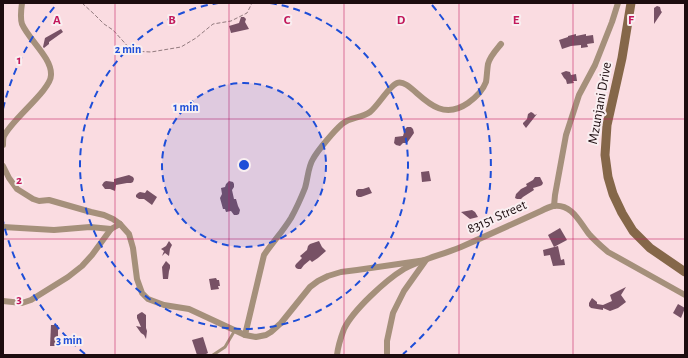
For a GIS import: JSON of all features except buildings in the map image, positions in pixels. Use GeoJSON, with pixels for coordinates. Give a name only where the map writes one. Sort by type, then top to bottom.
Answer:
{"type":"FeatureCollection","features":[{"type":"Feature","properties":{"kind":"main road","name":"Mzunjani Drive"},"geometry":{"type":"LineString","coordinates":[[631,3],[622,58],[607,125],[605,155],[608,177],[612,194],[633,231],[650,248],[685,272]]}},
{"type":"Feature","properties":{"kind":"street"},"geometry":{"type":"LineString","coordinates":[[3,145],[4,137],[7,132],[44,90],[51,77],[46,60],[22,24],[22,3]]}},
{"type":"Feature","properties":{"kind":"street"},"geometry":{"type":"LineString","coordinates":[[618,3],[595,65],[580,95],[568,128],[554,206],[567,209],[572,212],[589,234],[608,252],[685,295]]}},
{"type":"Feature","properties":{"kind":"street"},"geometry":{"type":"LineString","coordinates":[[245,335],[264,255],[290,218],[304,188],[313,159],[338,128],[350,119],[370,112],[394,85],[399,83],[407,85],[434,107],[454,110],[464,106],[477,96],[484,87],[488,64],[493,53],[501,44]]}},
{"type":"Feature","properties":{"kind":"street"},"geometry":{"type":"LineString","coordinates":[[3,166],[17,189],[33,199],[49,200],[104,215],[120,224],[130,234],[137,279],[142,293],[148,299],[164,305],[189,309],[245,335],[256,337],[266,335],[271,332],[281,323],[310,287],[328,276],[341,272],[426,260]]}},
{"type":"Feature","properties":{"kind":"street","name":"83151 Street"},"geometry":{"type":"LineString","coordinates":[[337,355],[338,347],[345,328],[362,305],[375,291],[391,278],[405,269],[459,248],[554,206]]}},
{"type":"Feature","properties":{"kind":"street"},"geometry":{"type":"LineString","coordinates":[[3,301],[22,303],[31,300],[68,277],[82,266],[92,255],[111,229],[120,224]]}},
{"type":"Feature","properties":{"kind":"street"},"geometry":{"type":"LineString","coordinates":[[3,227],[54,230],[90,227],[111,229]]}},
{"type":"Feature","properties":{"kind":"street"},"geometry":{"type":"LineString","coordinates":[[386,355],[387,341],[393,313],[404,291],[426,260]]}},
{"type":"Feature","properties":{"kind":"lane"},"geometry":{"type":"LineString","coordinates":[[213,355],[225,347],[235,330]]}},
{"type":"Feature","properties":{"kind":"path"},"geometry":{"type":"LineString","coordinates":[[82,3],[104,24],[113,30],[132,51],[151,52],[181,48],[213,24],[231,21],[247,13],[252,3]]}}]}
